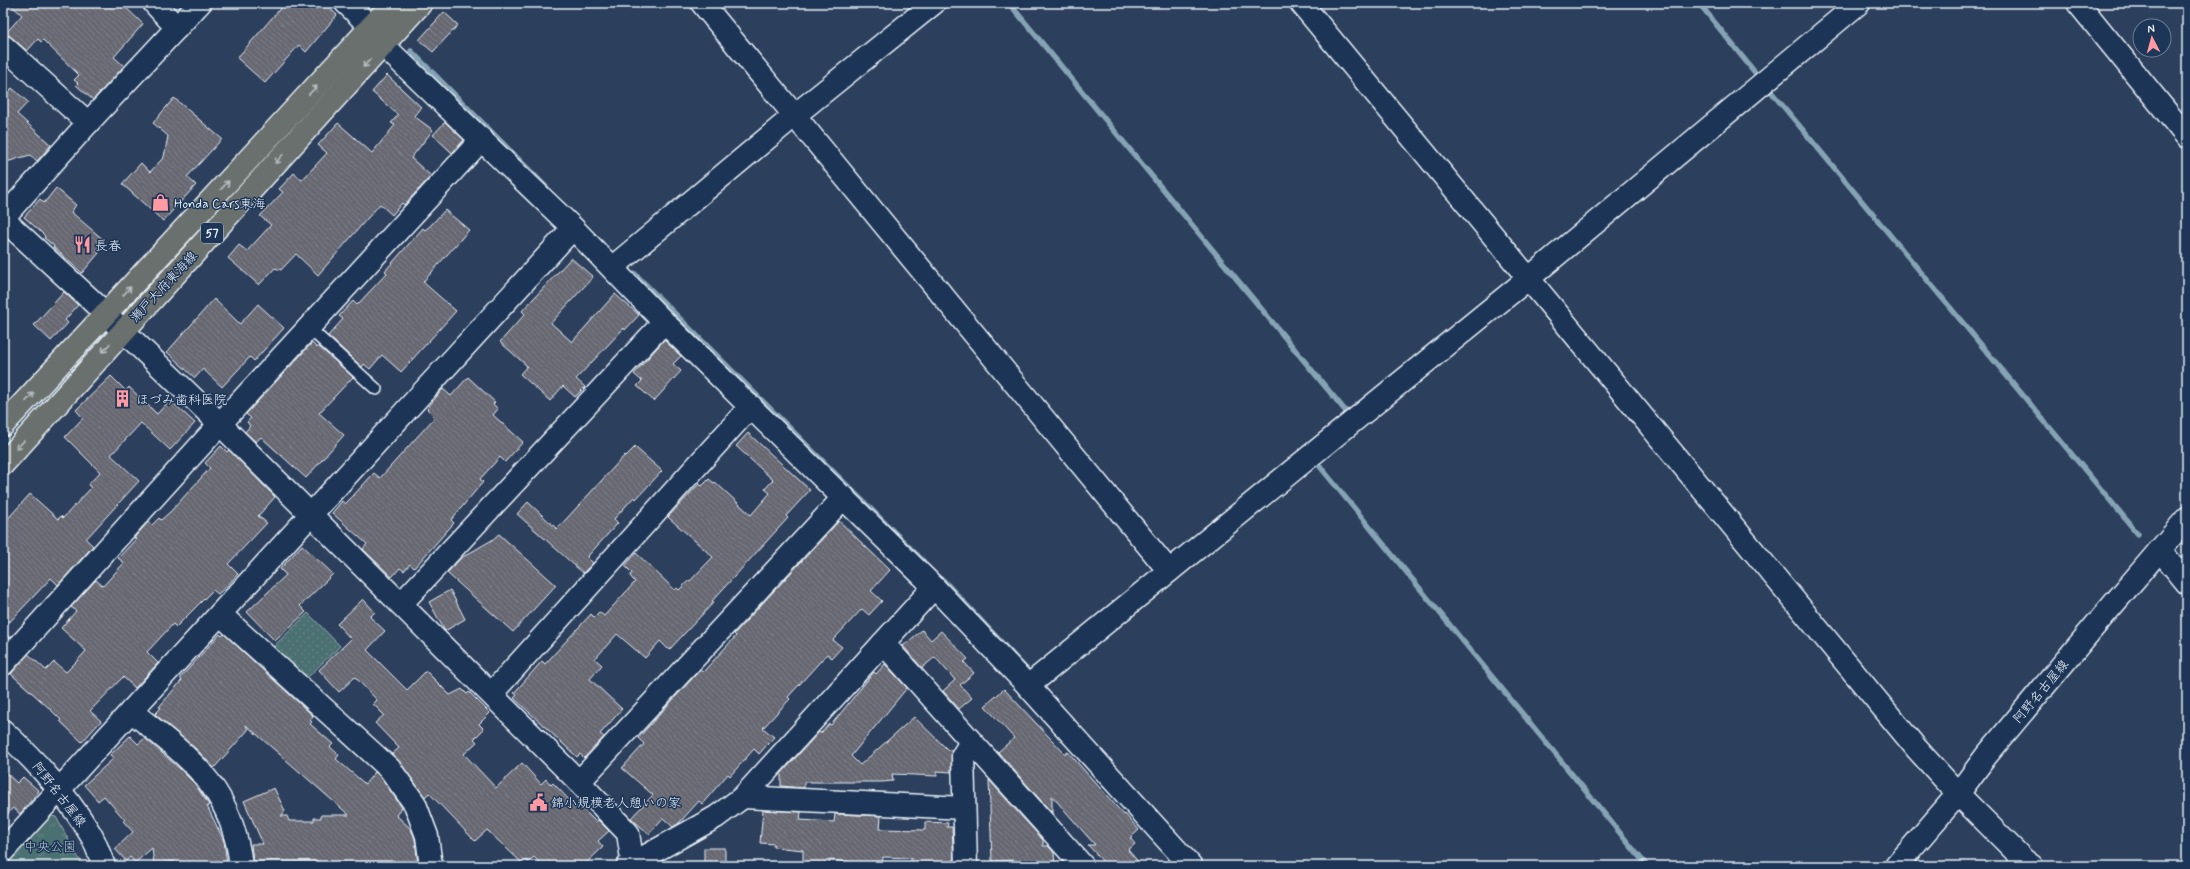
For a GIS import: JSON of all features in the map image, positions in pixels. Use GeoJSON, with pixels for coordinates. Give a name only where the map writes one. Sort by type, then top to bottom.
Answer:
{"type":"FeatureCollection","features":[{"type":"Feature","properties":{"kind":"main road","name":"瀬戸大府東海線"},"geometry":{"type":"LineString","coordinates":[[3,426],[393,3]]}},
{"type":"Feature","properties":{"kind":"main road","name":"瀬戸大府東海線"},"geometry":{"type":"LineString","coordinates":[[3,464],[122,330],[421,3]]}},
{"type":"Feature","properties":{"kind":"street"},"geometry":{"type":"LineString","coordinates":[[154,3],[177,28]]}},
{"type":"Feature","properties":{"kind":"street"},"geometry":{"type":"LineString","coordinates":[[200,3],[88,123],[3,219],[106,314],[220,424],[311,516],[492,693],[579,782],[628,833],[631,866],[716,817],[743,797],[934,587]]}},
{"type":"Feature","properties":{"kind":"street"},"geometry":{"type":"LineString","coordinates":[[346,3],[371,27]]}},
{"type":"Feature","properties":{"kind":"street"},"geometry":{"type":"LineString","coordinates":[[702,3],[1169,571]]}},
{"type":"Feature","properties":{"kind":"street"},"geometry":{"type":"LineString","coordinates":[[613,267],[795,115],[934,3]]}},
{"type":"Feature","properties":{"kind":"street"},"geometry":{"type":"LineString","coordinates":[[1301,3],[1917,748],[1958,794],[2020,856],[2032,866]]}},
{"type":"Feature","properties":{"kind":"street"},"geometry":{"type":"LineString","coordinates":[[1028,686],[1529,278],[1858,3]]}},
{"type":"Feature","properties":{"kind":"street"},"geometry":{"type":"LineString","coordinates":[[2078,3],[2187,137]]}},
{"type":"Feature","properties":{"kind":"street"},"geometry":{"type":"LineString","coordinates":[[383,45],[613,267],[664,322],[934,587],[1028,686],[1191,866]]}},
{"type":"Feature","properties":{"kind":"street"},"geometry":{"type":"LineString","coordinates":[[3,46],[88,123]]}},
{"type":"Feature","properties":{"kind":"street"},"geometry":{"type":"LineString","coordinates":[[3,664],[220,424],[482,139]]}},
{"type":"Feature","properties":{"kind":"street"},"geometry":{"type":"LineString","coordinates":[[3,852],[573,228]]}},
{"type":"Feature","properties":{"kind":"street"},"geometry":{"type":"LineString","coordinates":[[400,604],[664,322]]}},
{"type":"Feature","properties":{"kind":"street"},"geometry":{"type":"LineString","coordinates":[[492,693],[751,406]]}},
{"type":"Feature","properties":{"kind":"street"},"geometry":{"type":"LineString","coordinates":[[579,782],[844,497]]}},
{"type":"Feature","properties":{"kind":"street","name":"阿野名古屋線"},"geometry":{"type":"LineString","coordinates":[[1896,866],[1958,794],[2001,738],[2187,518]]}},
{"type":"Feature","properties":{"kind":"street"},"geometry":{"type":"LineString","coordinates":[[2160,550],[2187,583]]}},
{"type":"Feature","properties":{"kind":"street"},"geometry":{"type":"LineString","coordinates":[[220,614],[390,769],[415,804],[427,836],[431,866]]}},
{"type":"Feature","properties":{"kind":"street"},"geometry":{"type":"LineString","coordinates":[[883,643],[1084,866]]}},
{"type":"Feature","properties":{"kind":"street"},"geometry":{"type":"LineString","coordinates":[[131,711],[191,760],[208,780],[229,812],[239,847],[241,866]]}},
{"type":"Feature","properties":{"kind":"street","name":"阿野名古屋線"},"geometry":{"type":"LineString","coordinates":[[3,731],[32,757],[60,789],[91,836],[104,866]]}},
{"type":"Feature","properties":{"kind":"street"},"geometry":{"type":"LineString","coordinates":[[966,866],[963,755],[972,742]]}},
{"type":"Feature","properties":{"kind":"street"},"geometry":{"type":"LineString","coordinates":[[743,797],[964,808]]}},
{"type":"Feature","properties":{"kind":"lane"},"geometry":{"type":"LineString","coordinates":[[309,328],[376,389]]}},
{"type":"Feature","properties":{"kind":"green space"},"geometry":{"type":"Polygon","coordinates":[[[308,613],[340,646],[304,681],[270,650],[308,613]]]}},
{"type":"Feature","properties":{"kind":"green space","name":"中央公園"},"geometry":{"type":"Polygon","coordinates":[[[50,816],[56,817],[83,866],[5,866],[50,816]]]}},
{"type":"Feature","properties":{"kind":"building"},"geometry":{"type":"Polygon","coordinates":[[[9,3],[121,3],[143,24],[114,57],[124,66],[93,100],[76,85],[78,83],[74,80],[79,75],[43,40],[41,42],[38,39],[27,51],[11,37],[5,34],[22,15],[9,3]]]}},
{"type":"Feature","properties":{"kind":"building"},"geometry":{"type":"Polygon","coordinates":[[[285,3],[324,3],[337,15],[306,52],[299,45],[265,83],[237,58],[285,3]]]}},
{"type":"Feature","properties":{"kind":"building"},"geometry":{"type":"Polygon","coordinates":[[[444,12],[458,25],[433,52],[419,40],[444,12]]]}},
{"type":"Feature","properties":{"kind":"building"},"geometry":{"type":"Polygon","coordinates":[[[387,75],[421,107],[414,116],[433,130],[411,158],[431,176],[404,205],[402,203],[392,215],[380,204],[318,275],[296,254],[281,270],[275,268],[259,285],[228,258],[239,245],[247,251],[271,225],[260,216],[283,192],[279,189],[294,173],[302,180],[327,153],[318,145],[338,123],[372,153],[395,125],[391,123],[398,115],[372,92],[387,75]]]}},
{"type":"Feature","properties":{"kind":"building"},"geometry":{"type":"Polygon","coordinates":[[[12,88],[28,102],[17,114],[51,145],[37,161],[30,155],[3,163],[3,98],[12,88]]]}},
{"type":"Feature","properties":{"kind":"building"},"geometry":{"type":"Polygon","coordinates":[[[174,98],[222,139],[187,177],[196,185],[163,221],[122,184],[141,163],[150,172],[164,157],[168,136],[153,123],[174,98]]]}},
{"type":"Feature","properties":{"kind":"building"},"geometry":{"type":"Polygon","coordinates":[[[445,122],[464,140],[452,153],[433,135],[445,122]]]}},
{"type":"Feature","properties":{"kind":"building"},"geometry":{"type":"Polygon","coordinates":[[[56,188],[76,205],[71,212],[105,241],[97,250],[99,253],[82,273],[53,247],[54,246],[44,238],[45,236],[24,217],[40,199],[44,203],[56,188]]]}},
{"type":"Feature","properties":{"kind":"building"},"geometry":{"type":"Polygon","coordinates":[[[445,210],[469,230],[423,282],[456,311],[401,372],[382,355],[370,369],[364,364],[362,367],[328,336],[343,319],[339,316],[353,301],[357,305],[387,273],[385,271],[423,228],[425,230],[430,226],[445,210]]]}},
{"type":"Feature","properties":{"kind":"building"},"geometry":{"type":"Polygon","coordinates":[[[571,258],[593,277],[551,323],[572,342],[615,294],[639,315],[625,330],[624,328],[576,379],[585,387],[575,397],[563,386],[550,401],[520,374],[527,366],[500,342],[525,314],[522,311],[571,258]]]}},
{"type":"Feature","properties":{"kind":"building"},"geometry":{"type":"Polygon","coordinates":[[[64,292],[78,305],[65,320],[68,323],[51,341],[34,325],[64,292]]]}},
{"type":"Feature","properties":{"kind":"building"},"geometry":{"type":"Polygon","coordinates":[[[214,299],[240,324],[258,304],[284,328],[254,361],[250,357],[222,387],[203,369],[195,378],[167,352],[214,299]]]}},
{"type":"Feature","properties":{"kind":"building"},"geometry":{"type":"Polygon","coordinates":[[[664,340],[681,356],[673,364],[681,371],[654,401],[637,386],[642,381],[634,374],[664,340]]]}},
{"type":"Feature","properties":{"kind":"building"},"geometry":{"type":"Polygon","coordinates":[[[312,343],[317,348],[318,346],[353,377],[319,413],[344,435],[306,478],[261,437],[256,442],[245,432],[250,426],[247,422],[251,418],[246,414],[312,343]]]}},
{"type":"Feature","properties":{"kind":"building"},"geometry":{"type":"Polygon","coordinates":[[[111,376],[126,391],[129,387],[157,414],[170,400],[195,423],[170,450],[141,423],[111,455],[139,481],[86,539],[93,546],[58,585],[51,578],[3,629],[3,524],[30,494],[58,519],[61,516],[63,518],[91,488],[88,485],[100,472],[65,437],[83,418],[76,410],[111,376]]]}},
{"type":"Feature","properties":{"kind":"building"},"geometry":{"type":"Polygon","coordinates":[[[468,377],[495,402],[493,404],[498,409],[493,415],[523,442],[505,462],[500,457],[480,479],[483,482],[451,520],[454,523],[414,568],[410,564],[404,571],[400,568],[392,577],[363,549],[367,544],[332,513],[342,501],[345,504],[374,473],[380,478],[435,417],[427,409],[443,389],[451,396],[468,377]]]}},
{"type":"Feature","properties":{"kind":"building"},"geometry":{"type":"Polygon","coordinates":[[[748,433],[810,490],[786,516],[788,518],[712,601],[714,602],[669,650],[660,641],[645,658],[617,634],[595,659],[602,665],[590,679],[622,709],[600,734],[604,737],[584,758],[580,754],[577,757],[514,698],[517,695],[514,693],[542,661],[545,664],[591,614],[594,617],[599,612],[604,616],[635,582],[630,576],[632,573],[625,566],[636,553],[675,590],[677,588],[679,590],[689,580],[690,581],[713,557],[668,517],[699,484],[702,486],[709,479],[714,483],[715,482],[751,515],[770,493],[765,489],[773,480],[736,446],[748,433]]]}},
{"type":"Feature","properties":{"kind":"building"},"geometry":{"type":"Polygon","coordinates":[[[221,446],[227,452],[229,450],[275,497],[258,516],[267,523],[228,564],[238,574],[227,586],[218,594],[213,590],[176,627],[173,624],[147,652],[158,663],[135,688],[123,677],[90,711],[101,721],[82,742],[49,708],[11,674],[28,654],[46,670],[54,662],[66,672],[76,662],[86,651],[61,628],[76,611],[71,607],[96,580],[103,586],[124,563],[118,558],[136,539],[134,538],[148,522],[152,525],[159,518],[161,520],[171,511],[210,468],[205,463],[221,446]]]}},
{"type":"Feature","properties":{"kind":"building"},"geometry":{"type":"Polygon","coordinates":[[[635,447],[662,471],[636,499],[634,497],[614,519],[618,523],[587,557],[593,563],[583,573],[517,514],[528,502],[557,529],[625,455],[626,456],[635,447]]]}},
{"type":"Feature","properties":{"kind":"building"},"geometry":{"type":"Polygon","coordinates":[[[839,521],[890,570],[871,591],[882,601],[869,615],[862,609],[833,640],[842,647],[832,658],[827,654],[788,697],[790,699],[763,728],[774,737],[759,754],[754,749],[730,776],[728,774],[702,804],[699,801],[679,823],[673,827],[663,818],[649,834],[631,818],[653,795],[622,768],[644,744],[638,738],[700,670],[703,672],[736,636],[734,634],[839,521]]]}},
{"type":"Feature","properties":{"kind":"building"},"geometry":{"type":"Polygon","coordinates":[[[499,534],[556,585],[513,632],[447,573],[461,558],[492,540],[499,534]]]}},
{"type":"Feature","properties":{"kind":"building"},"geometry":{"type":"Polygon","coordinates":[[[302,545],[333,574],[300,606],[306,612],[275,641],[247,612],[286,575],[280,569],[302,545]]]}},
{"type":"Feature","properties":{"kind":"building"},"geometry":{"type":"Polygon","coordinates":[[[450,590],[465,619],[445,631],[429,602],[450,590]]]}},
{"type":"Feature","properties":{"kind":"building"},"geometry":{"type":"Polygon","coordinates":[[[363,599],[375,612],[370,617],[385,631],[367,650],[407,690],[426,671],[450,695],[462,689],[467,694],[469,692],[490,713],[479,724],[484,729],[474,739],[477,742],[464,754],[496,788],[522,763],[541,784],[546,779],[551,785],[553,783],[577,808],[580,806],[596,822],[598,820],[609,831],[598,841],[603,847],[583,866],[543,866],[534,857],[528,862],[526,860],[522,863],[487,830],[475,841],[429,793],[425,797],[400,762],[392,754],[399,748],[375,723],[384,715],[373,704],[377,700],[355,677],[339,692],[319,670],[351,639],[337,624],[363,599]]]}},
{"type":"Feature","properties":{"kind":"building"},"geometry":{"type":"Polygon","coordinates":[[[922,630],[931,640],[941,631],[968,659],[964,662],[974,673],[960,685],[972,698],[959,709],[943,691],[955,680],[935,657],[922,668],[903,646],[922,630]]]}},
{"type":"Feature","properties":{"kind":"building"},"geometry":{"type":"Polygon","coordinates":[[[3,631],[10,638],[3,645],[3,631]]]}},
{"type":"Feature","properties":{"kind":"building"},"geometry":{"type":"Polygon","coordinates":[[[220,634],[222,636],[224,634],[313,716],[310,720],[312,722],[310,724],[333,744],[330,747],[339,755],[336,759],[365,784],[375,772],[381,777],[402,808],[396,815],[411,829],[415,839],[418,866],[318,866],[318,861],[253,861],[251,844],[263,844],[244,801],[274,788],[285,811],[281,816],[287,816],[289,821],[314,821],[314,818],[321,818],[321,815],[349,815],[246,725],[248,730],[214,768],[197,750],[155,714],[161,708],[159,707],[182,680],[180,678],[220,634]]]}},
{"type":"Feature","properties":{"kind":"building"},"geometry":{"type":"Polygon","coordinates":[[[885,664],[907,688],[851,756],[860,765],[914,717],[948,750],[952,750],[951,772],[937,771],[937,776],[892,774],[893,781],[882,782],[804,782],[804,788],[781,786],[781,774],[819,732],[821,733],[829,724],[831,725],[874,672],[876,674],[885,664]]]}},
{"type":"Feature","properties":{"kind":"building"},"geometry":{"type":"Polygon","coordinates":[[[1004,689],[1065,754],[1068,752],[1139,830],[1130,838],[1135,844],[1128,850],[1142,866],[1107,866],[1088,845],[1095,845],[1052,796],[1052,813],[998,752],[1014,738],[985,706],[1004,689]]]}},
{"type":"Feature","properties":{"kind":"building"},"geometry":{"type":"Polygon","coordinates":[[[130,736],[138,744],[145,738],[195,784],[209,805],[207,806],[224,841],[227,864],[175,866],[174,861],[154,864],[152,848],[135,863],[130,857],[126,861],[115,849],[133,832],[123,821],[125,820],[104,796],[98,801],[84,785],[114,758],[110,755],[130,736]]]}},
{"type":"Feature","properties":{"kind":"building"},"geometry":{"type":"Polygon","coordinates":[[[3,770],[17,783],[23,777],[39,791],[20,814],[13,808],[3,819],[3,770]]]}},
{"type":"Feature","properties":{"kind":"building"},"geometry":{"type":"Polygon","coordinates":[[[989,780],[1043,840],[1043,846],[1048,846],[1054,853],[1055,866],[1039,866],[1038,864],[1033,864],[1033,862],[1014,862],[1014,860],[992,861],[989,780]]]}},
{"type":"Feature","properties":{"kind":"building"},"geometry":{"type":"Polygon","coordinates":[[[763,810],[801,812],[800,820],[834,822],[835,814],[881,816],[880,829],[925,830],[925,822],[948,823],[947,827],[952,827],[954,866],[911,866],[911,858],[883,857],[882,866],[830,860],[829,865],[803,863],[803,850],[773,847],[774,844],[760,843],[763,810]]]}},
{"type":"Feature","properties":{"kind":"building"},"geometry":{"type":"Polygon","coordinates":[[[704,848],[725,848],[725,866],[704,866],[704,848]]]}},
{"type":"Feature","properties":{"kind":"waterway"},"geometry":{"type":"LineString","coordinates":[[332,3],[341,11]]}},
{"type":"Feature","properties":{"kind":"waterway"},"geometry":{"type":"LineString","coordinates":[[1009,3],[1348,414]]}},
{"type":"Feature","properties":{"kind":"waterway"},"geometry":{"type":"LineString","coordinates":[[1699,3],[1757,75]]}},
{"type":"Feature","properties":{"kind":"waterway"},"geometry":{"type":"LineString","coordinates":[[411,51],[547,188]]}},
{"type":"Feature","properties":{"kind":"waterway"},"geometry":{"type":"LineString","coordinates":[[1768,88],[2138,534]]}},
{"type":"Feature","properties":{"kind":"waterway"},"geometry":{"type":"LineString","coordinates":[[635,274],[924,562]]}},
{"type":"Feature","properties":{"kind":"waterway"},"geometry":{"type":"LineString","coordinates":[[1318,464],[1647,866]]}},
{"type":"Feature","properties":{"kind":"waterway"},"geometry":{"type":"LineString","coordinates":[[943,580],[1030,673]]}},
{"type":"Feature","properties":{"kind":"place","name":"Honda Cars東海"},"geometry":{"type":"Point","coordinates":[161,203]}},
{"type":"Feature","properties":{"kind":"place","name":"長春"},"geometry":{"type":"Point","coordinates":[82,245]}},
{"type":"Feature","properties":{"kind":"place","name":"ほづみ歯科医院"},"geometry":{"type":"Point","coordinates":[123,399]}},
{"type":"Feature","properties":{"kind":"place","name":"錦小規模老人憩いの家"},"geometry":{"type":"Point","coordinates":[538,802]}}]}
